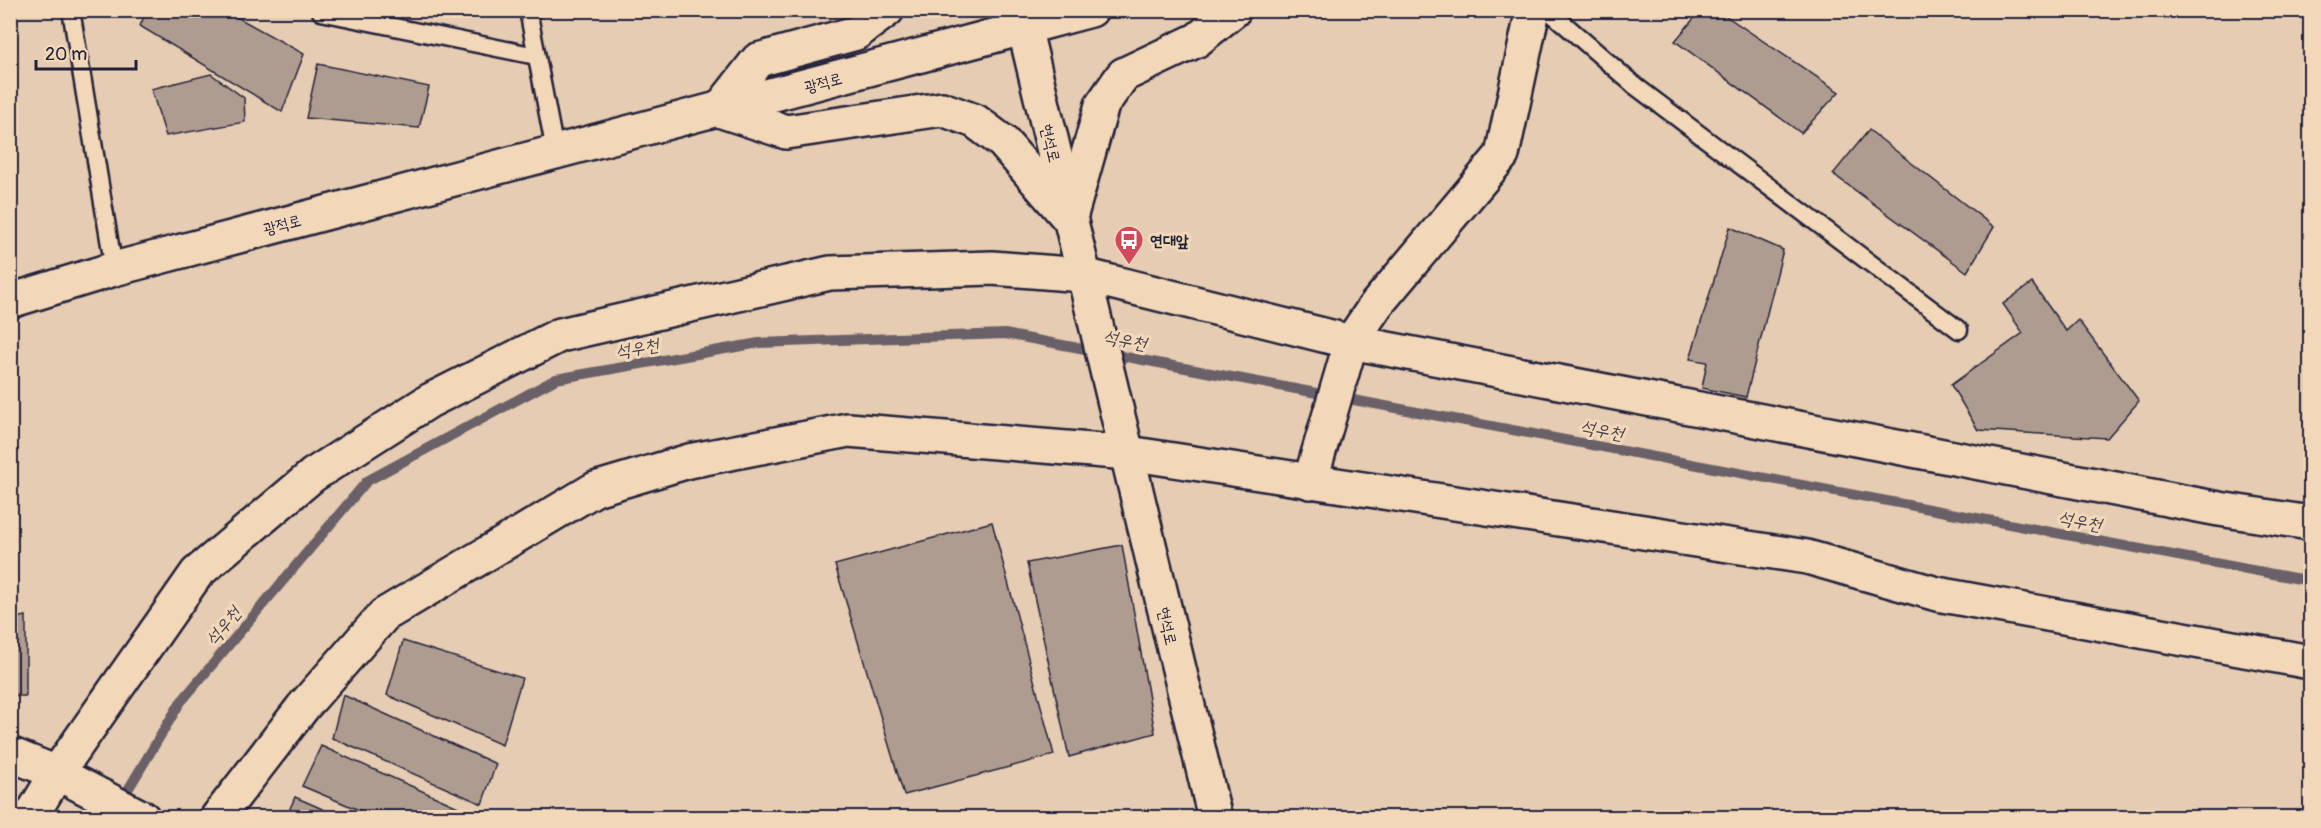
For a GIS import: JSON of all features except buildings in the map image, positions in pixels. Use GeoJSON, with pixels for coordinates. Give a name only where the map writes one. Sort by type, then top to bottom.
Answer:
{"type":"FeatureCollection","features":[{"type":"Feature","properties":{"kind":"street"},"geometry":{"type":"LineString","coordinates":[[887,10],[856,33],[758,60],[719,110],[786,132],[942,109],[975,121],[1003,142],[1069,219]]}},
{"type":"Feature","properties":{"kind":"street","name":"광적로"},"geometry":{"type":"LineString","coordinates":[[10,301],[114,269],[719,110],[1022,19],[1091,10]]}},
{"type":"Feature","properties":{"kind":"street"},"geometry":{"type":"LineString","coordinates":[[1069,219],[1102,105],[1123,75],[1197,40],[1234,10]]}},
{"type":"Feature","properties":{"kind":"street"},"geometry":{"type":"LineString","coordinates":[[1310,482],[1351,342],[1376,305],[1502,155],[1533,10]]}},
{"type":"Feature","properties":{"kind":"street","name":"현석로"},"geometry":{"type":"LineString","coordinates":[[1022,19],[1215,818]]}},
{"type":"Feature","properties":{"kind":"street"},"geometry":{"type":"LineString","coordinates":[[30,818],[71,780],[197,573],[313,475],[429,401],[560,335],[830,273],[992,268],[1083,275],[1351,342],[2219,509],[2310,523]]}},
{"type":"Feature","properties":{"kind":"street"},"geometry":{"type":"LineString","coordinates":[[218,818],[303,707],[384,615],[595,489],[689,460],[848,430],[1125,444],[1310,482],[1807,557],[1937,594],[2310,662]]}},
{"type":"Feature","properties":{"kind":"street"},"geometry":{"type":"LineString","coordinates":[[10,754],[71,780],[143,818]]}},
{"type":"Feature","properties":{"kind":"lane"},"geometry":{"type":"LineString","coordinates":[[71,10],[114,269]]}},
{"type":"Feature","properties":{"kind":"lane"},"geometry":{"type":"LineString","coordinates":[[528,10],[555,152]]}},
{"type":"Feature","properties":{"kind":"lane"},"geometry":{"type":"LineString","coordinates":[[1548,10],[1634,85],[1959,330]]}},
{"type":"Feature","properties":{"kind":"lane"},"geometry":{"type":"LineString","coordinates":[[321,12],[536,56]]}},
{"type":"Feature","properties":{"kind":"waterway","name":"석우천"},"geometry":{"type":"LineString","coordinates":[[120,803],[180,703],[367,481],[556,379],[759,343],[1005,334],[2310,581]]}},
{"type":"Feature","properties":{"kind":"place","name":"연대앞"},"geometry":{"type":"Point","coordinates":[1129,266]}}]}
